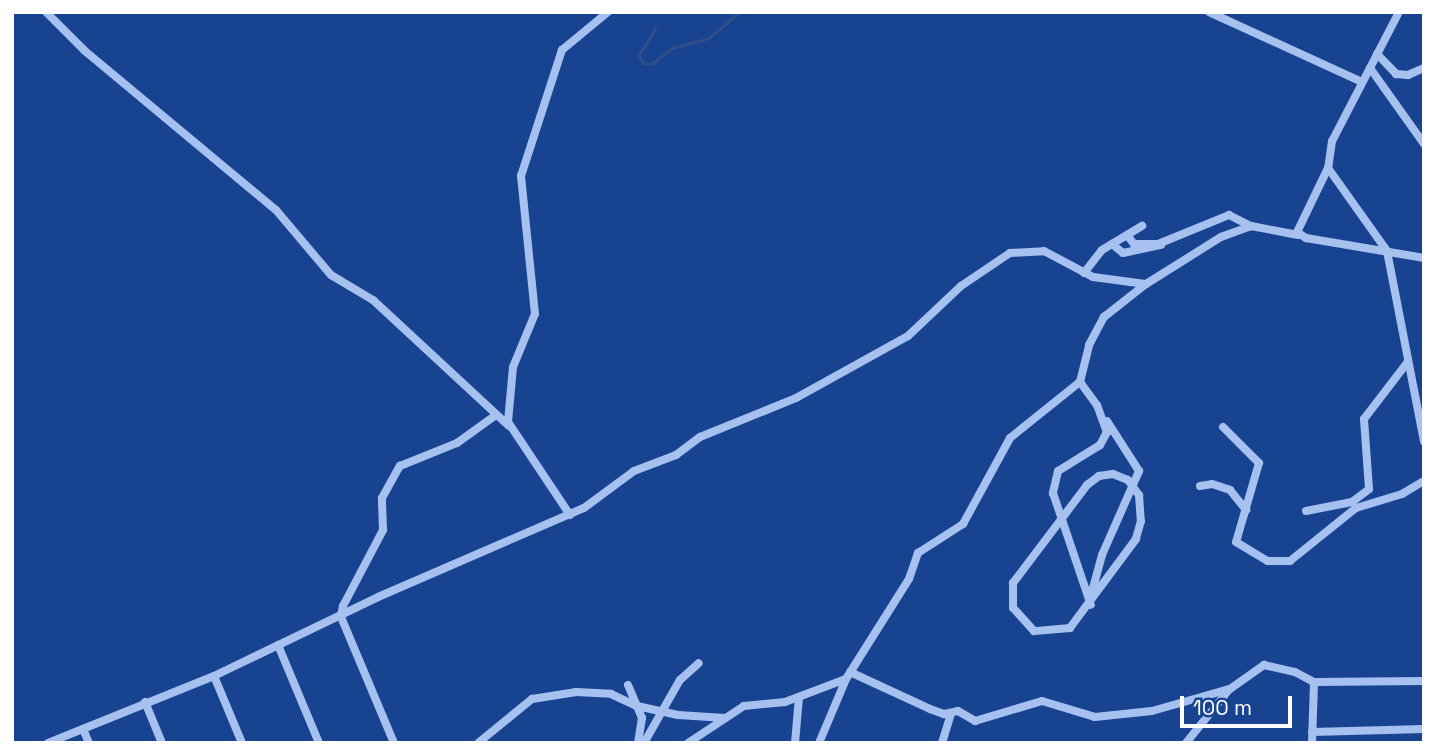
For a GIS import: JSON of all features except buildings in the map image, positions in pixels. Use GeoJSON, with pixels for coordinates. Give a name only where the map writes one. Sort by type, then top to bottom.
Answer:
{"type":"FeatureCollection","features":[{"type":"Feature","properties":{"kind":"street"},"geometry":{"type":"LineString","coordinates":[[46,12],[85,51],[276,210],[331,275],[373,300],[509,426],[533,455],[570,515]]}},
{"type":"Feature","properties":{"kind":"street"},"geometry":{"type":"LineString","coordinates":[[509,426],[513,367],[535,314],[523,224],[522,167],[562,50],[608,12]]}},
{"type":"Feature","properties":{"kind":"street"},"geometry":{"type":"LineString","coordinates":[[1209,12],[1362,82]]}},
{"type":"Feature","properties":{"kind":"street"},"geometry":{"type":"LineString","coordinates":[[1298,235],[1328,167],[1332,141],[1399,12]]}},
{"type":"Feature","properties":{"kind":"street"},"geometry":{"type":"LineString","coordinates":[[1377,54],[1396,74],[1408,75],[1424,68]]}},
{"type":"Feature","properties":{"kind":"street"},"geometry":{"type":"LineString","coordinates":[[1370,68],[1424,144]]}},
{"type":"Feature","properties":{"kind":"street"},"geometry":{"type":"LineString","coordinates":[[1328,167],[1387,251],[1424,441]]}},
{"type":"Feature","properties":{"kind":"street"},"geometry":{"type":"LineString","coordinates":[[1112,244],[1124,253],[1153,250],[1224,216],[1251,226],[1424,258]]}},
{"type":"Feature","properties":{"kind":"street"},"geometry":{"type":"LineString","coordinates":[[1084,273],[1094,257],[1142,226]]}},
{"type":"Feature","properties":{"kind":"street"},"geometry":{"type":"LineString","coordinates":[[819,743],[848,675],[909,579],[922,548],[963,524],[1010,438],[1080,382],[1088,345],[1104,317],[1146,284],[1221,236],[1251,226]]}},
{"type":"Feature","properties":{"kind":"street"},"geometry":{"type":"LineString","coordinates":[[1127,235],[1134,244],[1163,243]]}},
{"type":"Feature","properties":{"kind":"street"},"geometry":{"type":"LineString","coordinates":[[48,743],[214,676],[570,515],[634,471],[676,455],[700,437],[796,398],[908,336],[961,285],[999,258],[1020,250],[1044,251],[1084,273],[1146,284]]}},
{"type":"Feature","properties":{"kind":"street"},"geometry":{"type":"LineString","coordinates":[[1306,511],[1352,502],[1369,489],[1364,419],[1407,363]]}},
{"type":"Feature","properties":{"kind":"street"},"geometry":{"type":"LineString","coordinates":[[1080,382],[1138,465],[1099,565],[1091,605]]}},
{"type":"Feature","properties":{"kind":"street"},"geometry":{"type":"LineString","coordinates":[[394,743],[341,617],[383,530],[382,498],[400,466],[457,443],[496,415]]}},
{"type":"Feature","properties":{"kind":"street"},"geometry":{"type":"LineString","coordinates":[[1091,605],[1059,520],[1054,476],[1104,440],[1107,432],[1102,415]]}},
{"type":"Feature","properties":{"kind":"street"},"geometry":{"type":"LineString","coordinates":[[1223,427],[1258,460],[1238,544],[1268,561],[1284,562],[1356,508],[1402,494],[1424,481]]}},
{"type":"Feature","properties":{"kind":"street"},"geometry":{"type":"LineString","coordinates":[[1113,474],[1132,484],[1141,502],[1140,530],[1091,605],[1070,628],[1053,633],[1034,631],[1013,608],[1017,575],[1059,520],[1099,476],[1113,474]]}},
{"type":"Feature","properties":{"kind":"street"},"geometry":{"type":"LineString","coordinates":[[1199,486],[1212,484],[1230,490],[1246,509]]}},
{"type":"Feature","properties":{"kind":"street"},"geometry":{"type":"LineString","coordinates":[[278,645],[319,743]]}},
{"type":"Feature","properties":{"kind":"street"},"geometry":{"type":"LineString","coordinates":[[644,743],[665,713],[680,680],[699,663]]}},
{"type":"Feature","properties":{"kind":"street"},"geometry":{"type":"LineString","coordinates":[[1186,743],[1230,689],[1264,665],[1288,669],[1314,682],[1424,681]]}},
{"type":"Feature","properties":{"kind":"street"},"geometry":{"type":"LineString","coordinates":[[688,743],[744,706],[799,697],[848,675],[930,709],[951,713],[958,711],[981,720],[1042,701],[1095,717],[1113,717],[1179,705],[1230,689]]}},
{"type":"Feature","properties":{"kind":"street"},"geometry":{"type":"LineString","coordinates":[[214,676],[242,743]]}},
{"type":"Feature","properties":{"kind":"street"},"geometry":{"type":"LineString","coordinates":[[1312,743],[1314,682]]}},
{"type":"Feature","properties":{"kind":"street"},"geometry":{"type":"LineString","coordinates":[[628,685],[643,726],[638,743]]}},
{"type":"Feature","properties":{"kind":"street"},"geometry":{"type":"LineString","coordinates":[[478,743],[523,705],[541,695],[611,694],[637,706],[665,713],[725,718]]}},
{"type":"Feature","properties":{"kind":"street"},"geometry":{"type":"LineString","coordinates":[[794,743],[799,697]]}},
{"type":"Feature","properties":{"kind":"street"},"geometry":{"type":"LineString","coordinates":[[145,702],[162,743]]}},
{"type":"Feature","properties":{"kind":"street"},"geometry":{"type":"LineString","coordinates":[[942,743],[951,713]]}},
{"type":"Feature","properties":{"kind":"street"},"geometry":{"type":"LineString","coordinates":[[83,729],[89,743]]}},
{"type":"Feature","properties":{"kind":"street"},"geometry":{"type":"LineString","coordinates":[[1312,732],[1424,729]]}},
{"type":"Feature","properties":{"kind":"waterway"},"geometry":{"type":"LineString","coordinates":[[656,28],[639,56],[644,64],[652,64],[672,48],[709,38],[739,12]]}}]}
